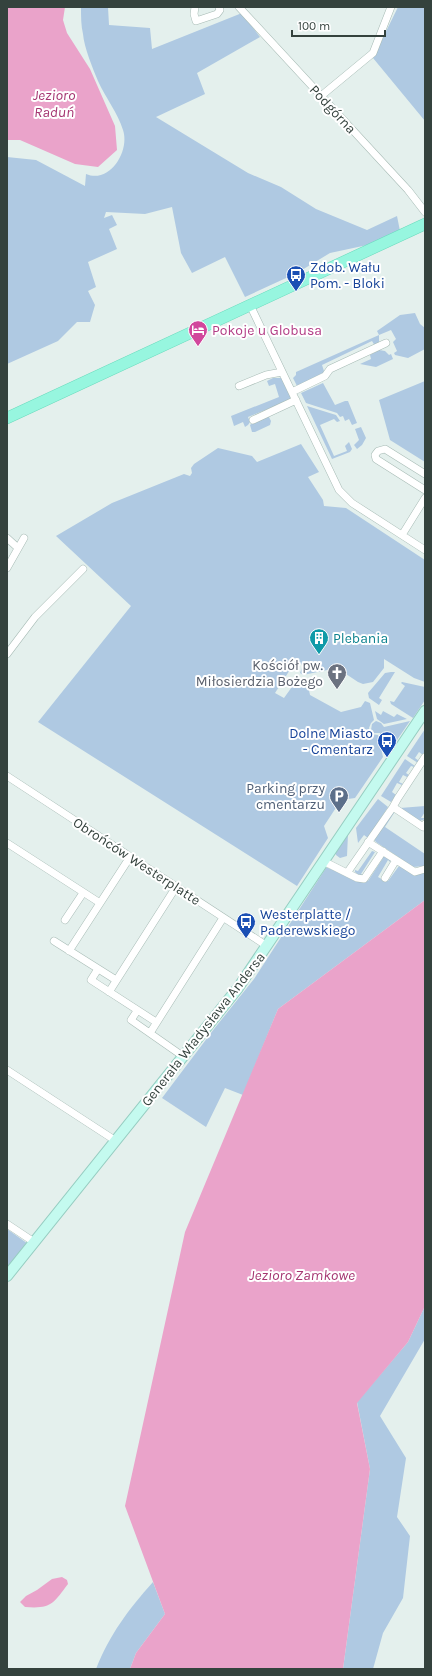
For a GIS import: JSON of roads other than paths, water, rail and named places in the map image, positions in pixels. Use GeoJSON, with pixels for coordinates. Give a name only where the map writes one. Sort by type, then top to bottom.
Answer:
{"type":"FeatureCollection","features":[{"type":"Feature","properties":{"kind":"main road"},"geometry":{"type":"LineString","coordinates":[[7,418],[425,224]]}},
{"type":"Feature","properties":{"kind":"main road","name":"Generała Władysława Andersa"},"geometry":{"type":"LineString","coordinates":[[7,1276],[222,1008],[267,946],[425,711]]}},
{"type":"Feature","properties":{"kind":"street"},"geometry":{"type":"LineString","coordinates":[[195,7],[194,14],[196,21],[217,14],[220,10],[219,7]]}},
{"type":"Feature","properties":{"kind":"street","name":"Podgórna"},"geometry":{"type":"LineString","coordinates":[[239,7],[408,190],[425,212]]}},
{"type":"Feature","properties":{"kind":"street"},"geometry":{"type":"LineString","coordinates":[[321,96],[373,53],[392,7]]}},
{"type":"Feature","properties":{"kind":"street"},"geometry":{"type":"LineString","coordinates":[[250,305],[339,490],[352,503],[425,550]]}},
{"type":"Feature","properties":{"kind":"street"},"geometry":{"type":"LineString","coordinates":[[292,392],[325,376],[330,369],[386,343]]}},
{"type":"Feature","properties":{"kind":"street"},"geometry":{"type":"LineString","coordinates":[[239,386],[266,375],[282,372]]}},
{"type":"Feature","properties":{"kind":"street"},"geometry":{"type":"LineString","coordinates":[[253,420],[296,400]]}},
{"type":"Feature","properties":{"kind":"street"},"geometry":{"type":"LineString","coordinates":[[425,474],[385,449],[378,451],[375,455],[376,459],[425,490]]}},
{"type":"Feature","properties":{"kind":"street"},"geometry":{"type":"LineString","coordinates":[[402,535],[425,498]]}},
{"type":"Feature","properties":{"kind":"street"},"geometry":{"type":"LineString","coordinates":[[7,538],[18,548]]}},
{"type":"Feature","properties":{"kind":"street"},"geometry":{"type":"LineString","coordinates":[[7,568],[24,538]]}},
{"type":"Feature","properties":{"kind":"street"},"geometry":{"type":"LineString","coordinates":[[7,654],[34,617],[83,569]]}},
{"type":"Feature","properties":{"kind":"street"},"geometry":{"type":"LineString","coordinates":[[347,873],[425,758]]}},
{"type":"Feature","properties":{"kind":"street","name":"Obrońców Westerplatte"},"geometry":{"type":"LineString","coordinates":[[7,776],[267,946]]}},
{"type":"Feature","properties":{"kind":"street"},"geometry":{"type":"LineString","coordinates":[[393,807],[423,827],[425,824]]}},
{"type":"Feature","properties":{"kind":"street"},"geometry":{"type":"LineString","coordinates":[[368,842],[415,872],[425,869]]}},
{"type":"Feature","properties":{"kind":"street"},"geometry":{"type":"LineString","coordinates":[[7,843],[100,904]]}},
{"type":"Feature","properties":{"kind":"street"},"geometry":{"type":"LineString","coordinates":[[323,861],[357,878],[364,878],[383,851]]}},
{"type":"Feature","properties":{"kind":"street"},"geometry":{"type":"LineString","coordinates":[[70,950],[130,857]]}},
{"type":"Feature","properties":{"kind":"street"},"geometry":{"type":"LineString","coordinates":[[385,878],[396,860]]}},
{"type":"Feature","properties":{"kind":"street"},"geometry":{"type":"LineString","coordinates":[[109,992],[176,887]]}},
{"type":"Feature","properties":{"kind":"street"},"geometry":{"type":"LineString","coordinates":[[66,920],[83,893]]}},
{"type":"Feature","properties":{"kind":"street"},"geometry":{"type":"LineString","coordinates":[[150,1033],[223,918]]}},
{"type":"Feature","properties":{"kind":"street"},"geometry":{"type":"LineString","coordinates":[[54,941],[116,980]]}},
{"type":"Feature","properties":{"kind":"street"},"geometry":{"type":"LineString","coordinates":[[98,969],[91,980],[156,1022]]}},
{"type":"Feature","properties":{"kind":"street"},"geometry":{"type":"LineString","coordinates":[[137,1011],[131,1020],[184,1057]]}},
{"type":"Feature","properties":{"kind":"street"},"geometry":{"type":"LineString","coordinates":[[7,1071],[116,1141]]}},
{"type":"Feature","properties":{"kind":"street"},"geometry":{"type":"LineString","coordinates":[[7,1224],[34,1242]]}},
{"type":"Feature","properties":{"kind":"water","name":"Jezioro Raduń"},"geometry":{"type":"Polygon","coordinates":[[[7,7],[65,7],[63,20],[67,33],[90,69],[115,126],[117,150],[98,167],[75,164],[20,140],[7,140],[7,7]]]}},
{"type":"Feature","properties":{"kind":"water","name":"Jezioro Zamkowe"},"geometry":{"type":"Polygon","coordinates":[[[425,900],[425,1306],[408,1342],[357,1403],[370,1469],[343,1669],[130,1669],[136,1653],[165,1614],[125,1506],[185,1232],[278,1009],[425,900]]]}},
{"type":"Feature","properties":{"kind":"water"},"geometry":{"type":"Polygon","coordinates":[[[62,1577],[67,1580],[68,1584],[51,1604],[41,1607],[25,1607],[20,1602],[26,1596],[52,1579],[62,1577]]]}},
{"type":"Feature","properties":{"kind":"place","name":"Zdob. Wału Pom. - Bloki"},"geometry":{"type":"Point","coordinates":[296,292]}},
{"type":"Feature","properties":{"kind":"place","name":"Pokoje u Globusa"},"geometry":{"type":"Point","coordinates":[198,347]}},
{"type":"Feature","properties":{"kind":"place","name":"Plebania"},"geometry":{"type":"Point","coordinates":[319,655]}},
{"type":"Feature","properties":{"kind":"place","name":"Kościół pw. Miłosierdzia Bożego"},"geometry":{"type":"Point","coordinates":[337,690]}},
{"type":"Feature","properties":{"kind":"place","name":"Dolne Miasto - Cmentarz"},"geometry":{"type":"Point","coordinates":[387,758]}},
{"type":"Feature","properties":{"kind":"place","name":"Parking przy cmentarzu"},"geometry":{"type":"Point","coordinates":[339,813]}},
{"type":"Feature","properties":{"kind":"place","name":"Westerplatte / Paderewskiego"},"geometry":{"type":"Point","coordinates":[246,939]}}]}
